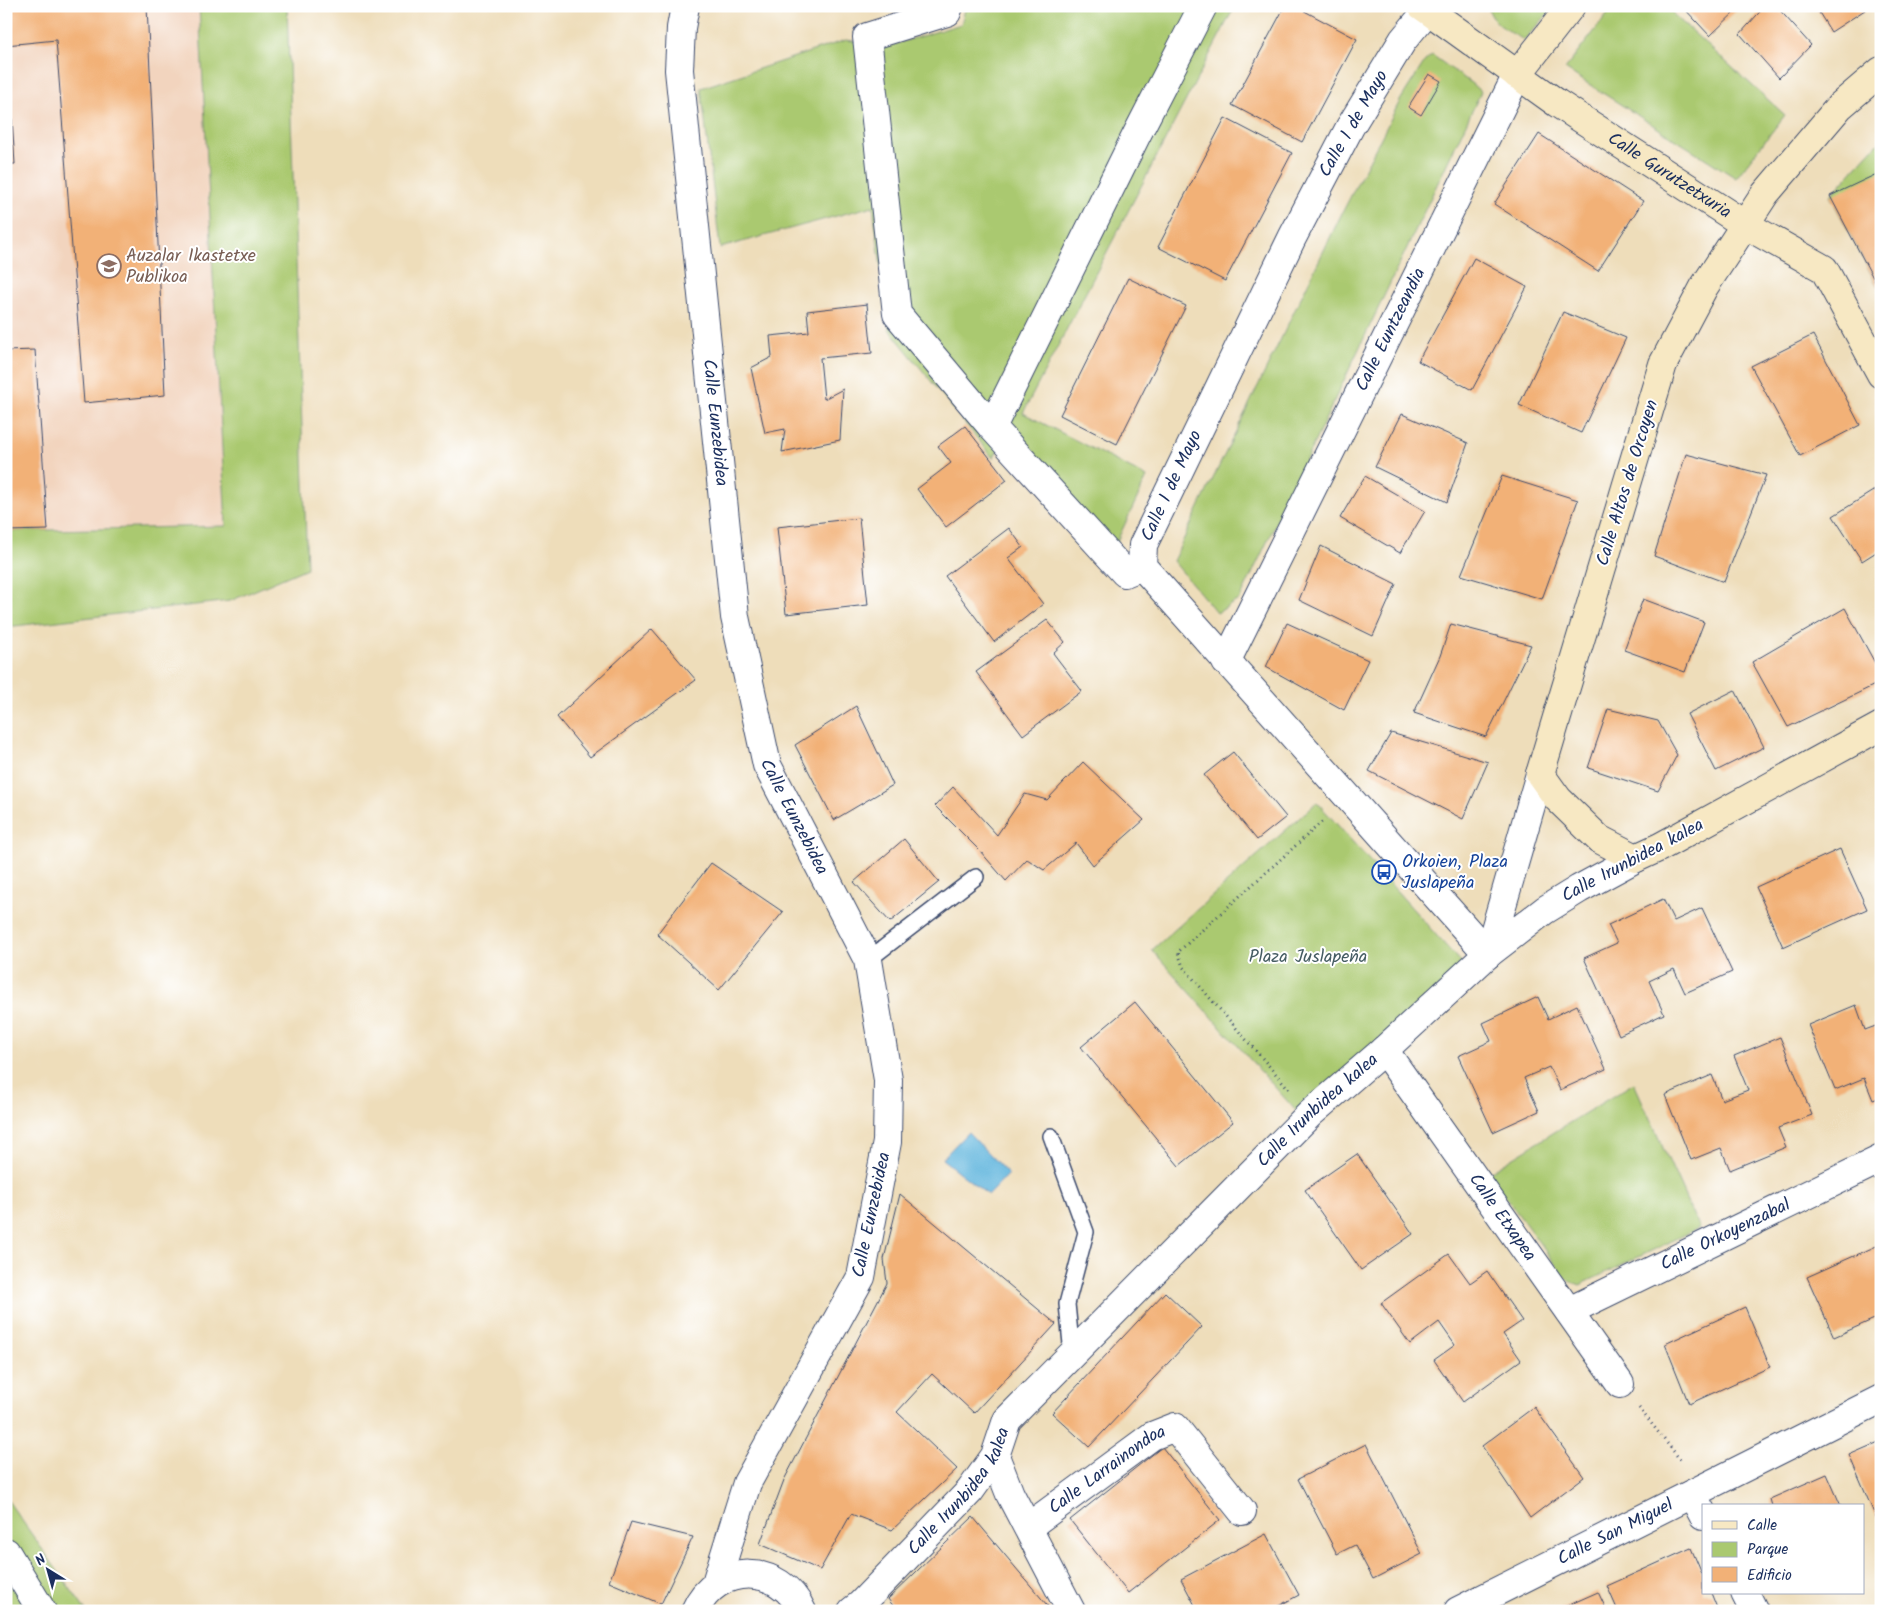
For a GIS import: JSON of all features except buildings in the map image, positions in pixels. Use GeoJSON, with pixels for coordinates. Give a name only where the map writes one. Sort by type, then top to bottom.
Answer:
{"type":"FeatureCollection","features":[{"type":"Feature","properties":{"kind":"street","name":"Calle Eunzebidea"},"geometry":{"type":"LineString","coordinates":[[685,6],[681,28],[679,70],[735,617],[768,765],[868,960],[888,1080],[887,1142],[861,1277],[747,1483],[716,1583]]}},
{"type":"Feature","properties":{"kind":"street"},"geometry":{"type":"LineString","coordinates":[[949,6],[948,12],[867,37],[897,314],[992,427],[1125,573],[1142,566]]}},
{"type":"Feature","properties":{"kind":"street"},"geometry":{"type":"LineString","coordinates":[[992,427],[1136,136],[1203,6]]}},
{"type":"Feature","properties":{"kind":"street","name":"Calle Euntzeandia"},"geometry":{"type":"LineString","coordinates":[[1226,662],[1517,75],[1571,6]]}},
{"type":"Feature","properties":{"kind":"street","name":"Calle Gurutzetxuria"},"geometry":{"type":"LineString","coordinates":[[1427,8],[1557,103],[1744,224],[1824,269],[1881,374]]}},
{"type":"Feature","properties":{"kind":"street","name":"Calle 1 de Mayo"},"geometry":{"type":"LineString","coordinates":[[1427,8],[1403,40],[1350,127],[1292,238],[1143,545],[1142,566],[1488,954]]}},
{"type":"Feature","properties":{"kind":"street","name":"Calle Altos de Orcoyen"},"geometry":{"type":"LineString","coordinates":[[1488,954],[1663,364],[1704,287],[1765,194],[1840,106],[1881,71]]}},
{"type":"Feature","properties":{"kind":"street","name":"Calle Irunbidea kalea"},"geometry":{"type":"LineString","coordinates":[[852,1611],[861,1604],[970,1491],[994,1456],[1007,1420],[1310,1114],[1384,1050],[1488,954],[1545,910],[1579,889],[1660,847],[1881,726]]}},
{"type":"Feature","properties":{"kind":"street"},"geometry":{"type":"LineString","coordinates":[[1540,774],[1558,799],[1599,839],[1636,858]]}},
{"type":"Feature","properties":{"kind":"street","name":"Calle Etxapea"},"geometry":{"type":"LineString","coordinates":[[1384,1050],[1620,1384]]}},
{"type":"Feature","properties":{"kind":"street","name":"Calle Orkoyenzabal"},"geometry":{"type":"LineString","coordinates":[[1569,1311],[1881,1160]]}},
{"type":"Feature","properties":{"kind":"street","name":"Calle San Miguel"},"geometry":{"type":"LineString","coordinates":[[1458,1611],[1698,1504],[1881,1399]]}},
{"type":"Feature","properties":{"kind":"street","name":"Calle Larrainondoa"},"geometry":{"type":"LineString","coordinates":[[1028,1527],[1152,1436],[1175,1428],[1242,1511]]}},
{"type":"Feature","properties":{"kind":"street"},"geometry":{"type":"LineString","coordinates":[[994,1456],[1010,1494],[1071,1611]]}},
{"type":"Feature","properties":{"kind":"street"},"geometry":{"type":"LineString","coordinates":[[6,1552],[42,1611]]}},
{"type":"Feature","properties":{"kind":"street"},"geometry":{"type":"LineString","coordinates":[[695,1611],[701,1598],[716,1583],[735,1576],[756,1574],[784,1586],[798,1601],[802,1611]]}},
{"type":"Feature","properties":{"kind":"street"},"geometry":{"type":"LineString","coordinates":[[1746,1594],[1754,1611]]}},
{"type":"Feature","properties":{"kind":"lane"},"geometry":{"type":"LineString","coordinates":[[868,960],[976,877]]}},
{"type":"Feature","properties":{"kind":"lane"},"geometry":{"type":"LineString","coordinates":[[1051,1136],[1086,1232],[1067,1304],[1072,1354]]}},
{"type":"Feature","properties":{"kind":"path"},"geometry":{"type":"LineString","coordinates":[[1310,1114],[1183,968],[1178,952],[1330,816]]}},
{"type":"Feature","properties":{"kind":"path"},"geometry":{"type":"LineString","coordinates":[[1620,1384],[1685,1467]]}},
{"type":"Feature","properties":{"kind":"shaded area","name":"Auzalar Ikastetxe Publikoa"},"geometry":{"type":"Polygon","coordinates":[[[6,6],[199,6],[226,527],[6,531],[6,6]]]}},
{"type":"Feature","properties":{"kind":"green space"},"geometry":{"type":"Polygon","coordinates":[[[199,6],[287,6],[307,568],[230,601],[6,627],[6,531],[226,526],[199,6]]]}},
{"type":"Feature","properties":{"kind":"green space"},"geometry":{"type":"Polygon","coordinates":[[[966,6],[1235,6],[1023,413],[1147,477],[1110,556],[1008,434],[993,458],[889,329],[873,206],[720,248],[701,88],[846,40],[889,46],[961,24],[966,6]]]}},
{"type":"Feature","properties":{"kind":"green space"},"geometry":{"type":"Polygon","coordinates":[[[1488,6],[1555,6],[1524,40],[1497,23],[1488,6]]]}},
{"type":"Feature","properties":{"kind":"green space"},"geometry":{"type":"Polygon","coordinates":[[[1614,6],[1664,6],[1785,115],[1736,178],[1565,69],[1614,6]]]}},
{"type":"Feature","properties":{"kind":"green space"},"geometry":{"type":"Polygon","coordinates":[[[1432,55],[1481,92],[1240,599],[1217,613],[1173,561],[1342,213],[1401,99],[1425,61],[1432,55]]]}},
{"type":"Feature","properties":{"kind":"green space"},"geometry":{"type":"Polygon","coordinates":[[[1881,140],[1881,293],[1830,196],[1881,140]]]}},
{"type":"Feature","properties":{"kind":"green space","name":"Plaza Juslapeña"},"geometry":{"type":"Polygon","coordinates":[[[1317,802],[1463,965],[1298,1113],[1152,950],[1317,802]]]}},
{"type":"Feature","properties":{"kind":"green space"},"geometry":{"type":"Polygon","coordinates":[[[1634,1083],[1699,1228],[1580,1285],[1566,1279],[1488,1173],[1634,1083]]]}},
{"type":"Feature","properties":{"kind":"green space"},"geometry":{"type":"Polygon","coordinates":[[[6,1498],[86,1611],[6,1611],[6,1498]]]}},
{"type":"Feature","properties":{"kind":"water"},"geometry":{"type":"Polygon","coordinates":[[[968,1132],[1008,1174],[988,1195],[942,1159],[968,1132]]]}},
{"type":"Feature","properties":{"kind":"place","name":"Auzalar Ikastetxe Publikoa"},"geometry":{"type":"Point","coordinates":[109,266]}},
{"type":"Feature","properties":{"kind":"place","name":"Orkoien, Plaza Juslapeña"},"geometry":{"type":"Point","coordinates":[1384,872]}}]}
